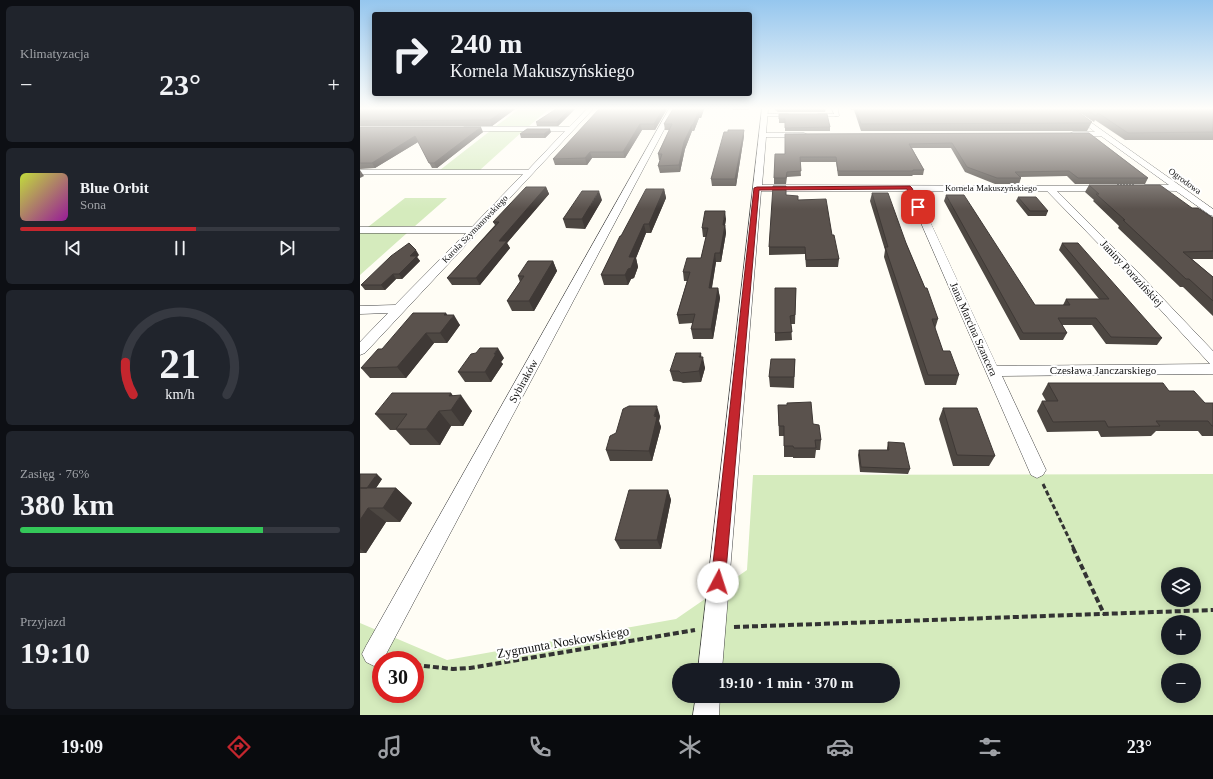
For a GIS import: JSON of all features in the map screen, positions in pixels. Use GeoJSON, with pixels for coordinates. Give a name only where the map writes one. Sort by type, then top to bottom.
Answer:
{"type":"FeatureCollection","features":[{"type":"Feature","properties":{"kind":"street","name":"Karola Szymanowskiego"},"geometry":{"type":"LineString","coordinates":[[360,350],[558,142]]}},
{"type":"Feature","properties":{"kind":"street","name":"Sybiraków"},"geometry":{"type":"LineString","coordinates":[[376,651],[654,142]]}},
{"type":"Feature","properties":{"kind":"street"},"geometry":{"type":"LineString","coordinates":[[711,663],[761,142]]}},
{"type":"Feature","properties":{"kind":"street","name":"Ogrodowa"},"geometry":{"type":"LineString","coordinates":[[1114,142],[1213,213]]}},
{"type":"Feature","properties":{"kind":"street"},"geometry":{"type":"LineString","coordinates":[[360,172],[529,172]]}},
{"type":"Feature","properties":{"kind":"street","name":"Kornela Makuszyńskiego"},"geometry":{"type":"LineString","coordinates":[[757,188],[1049,188],[1114,186]]}},
{"type":"Feature","properties":{"kind":"street"},"geometry":{"type":"LineString","coordinates":[[1134,186],[1177,188]]}},
{"type":"Feature","properties":{"kind":"street","name":"Jana Marcina Szancera"},"geometry":{"type":"LineString","coordinates":[[910,188],[1037,470]]}},
{"type":"Feature","properties":{"kind":"street","name":"Janiny Porazińskiej"},"geometry":{"type":"LineString","coordinates":[[1049,188],[1128,268],[1213,360]]}},
{"type":"Feature","properties":{"kind":"street"},"geometry":{"type":"LineString","coordinates":[[360,230],[474,230]]}},
{"type":"Feature","properties":{"kind":"street"},"geometry":{"type":"LineString","coordinates":[[360,310],[399,309]]}},
{"type":"Feature","properties":{"kind":"street","name":"Czesława Janczarskiego"},"geometry":{"type":"LineString","coordinates":[[993,371],[1213,369]]}},
{"type":"Feature","properties":{"kind":"street"},"geometry":{"type":"LineString","coordinates":[[706,715],[707,703]]}},
{"type":"Feature","properties":{"kind":"path"},"geometry":{"type":"LineString","coordinates":[[1114,186],[1134,186]]}},
{"type":"Feature","properties":{"kind":"path"},"geometry":{"type":"LineString","coordinates":[[1037,470],[1104,614]]}},
{"type":"Feature","properties":{"kind":"path","name":"Zygmunta Noskowskiego"},"geometry":{"type":"LineString","coordinates":[[424,666],[452,669],[470,668],[714,628],[1213,610]]}},
{"type":"Feature","properties":{"kind":"green space"},"geometry":{"type":"Polygon","coordinates":[[[475,142],[510,142],[480,170],[440,170],[475,142]]]}},
{"type":"Feature","properties":{"kind":"green space"},"geometry":{"type":"Polygon","coordinates":[[[405,198],[447,198],[415,226],[368,227],[405,198]]]}},
{"type":"Feature","properties":{"kind":"green space"},"geometry":{"type":"Polygon","coordinates":[[[360,233],[407,233],[360,275],[360,233]]]}},
{"type":"Feature","properties":{"kind":"green space"},"geometry":{"type":"Polygon","coordinates":[[[1213,474],[1213,715],[360,715],[360,623],[447,660],[676,619],[747,570],[753,475],[1213,474]]]}},
{"type":"Feature","properties":{"kind":"building"},"geometry":{"type":"Polygon","coordinates":[[[360,142],[405,142],[372,163],[360,163],[360,142]]]}},
{"type":"Feature","properties":{"kind":"building"},"geometry":{"type":"Polygon","coordinates":[[[418,142],[461,142],[434,163],[429,163],[418,142]]]}},
{"type":"Feature","properties":{"kind":"building"},"geometry":{"type":"Polygon","coordinates":[[[568,142],[629,142],[623,152],[590,152],[585,158],[553,159],[568,142]]]}},
{"type":"Feature","properties":{"kind":"building"},"geometry":{"type":"Polygon","coordinates":[[[663,142],[684,142],[679,165],[658,166],[662,154],[658,154],[663,142]]]}},
{"type":"Feature","properties":{"kind":"building"},"geometry":{"type":"Polygon","coordinates":[[[721,142],[742,142],[735,179],[711,179],[721,142]]]}},
{"type":"Feature","properties":{"kind":"building"},"geometry":{"type":"Polygon","coordinates":[[[785,142],[1101,142],[1148,178],[1078,178],[1069,171],[1015,172],[1021,178],[997,178],[967,167],[952,143],[909,144],[924,170],[838,171],[836,157],[800,157],[801,171],[787,172],[786,178],[774,178],[775,154],[785,154],[785,142]]]}},
{"type":"Feature","properties":{"kind":"building"},"geometry":{"type":"Polygon","coordinates":[[[1089,185],[1160,185],[1192,208],[1198,208],[1213,218],[1213,251],[1183,252],[1213,277],[1213,301],[1189,279],[1186,279],[1096,194],[1099,194],[1089,185]]]}},
{"type":"Feature","properties":{"kind":"building"},"geometry":{"type":"Polygon","coordinates":[[[773,186],[786,186],[786,195],[798,196],[798,200],[826,199],[832,235],[834,235],[839,259],[806,260],[805,247],[769,247],[773,186]]]}},
{"type":"Feature","properties":{"kind":"building"},"geometry":{"type":"Polygon","coordinates":[[[526,187],[546,187],[499,241],[507,241],[476,278],[447,278],[499,222],[493,222],[526,187]]]}},
{"type":"Feature","properties":{"kind":"building"},"geometry":{"type":"Polygon","coordinates":[[[646,189],[664,189],[649,224],[644,224],[629,257],[635,257],[631,268],[628,269],[625,275],[601,275],[620,236],[646,189]]]}},
{"type":"Feature","properties":{"kind":"building"},"geometry":{"type":"Polygon","coordinates":[[[582,191],[599,191],[582,219],[563,219],[582,191]]]}},
{"type":"Feature","properties":{"kind":"building"},"geometry":{"type":"Polygon","coordinates":[[[872,193],[888,193],[906,243],[925,288],[927,288],[938,319],[932,319],[943,351],[950,351],[959,375],[928,375],[885,247],[888,247],[872,193]]]}},
{"type":"Feature","properties":{"kind":"building"},"geometry":{"type":"Polygon","coordinates":[[[946,195],[964,195],[1035,305],[1070,305],[1066,299],[1109,299],[1062,243],[1078,243],[1162,338],[1111,337],[1096,318],[1058,318],[1067,333],[1023,333],[946,195]]]}},
{"type":"Feature","properties":{"kind":"building"},"geometry":{"type":"Polygon","coordinates":[[[1018,197],[1036,197],[1048,211],[1030,211],[1018,197]]]}},
{"type":"Feature","properties":{"kind":"building"},"geometry":{"type":"Polygon","coordinates":[[[705,211],[725,211],[723,225],[725,225],[720,253],[715,253],[709,288],[718,288],[711,329],[691,329],[695,314],[677,315],[690,272],[683,272],[687,258],[701,258],[708,228],[702,228],[705,211]]]}},
{"type":"Feature","properties":{"kind":"building"},"geometry":{"type":"Polygon","coordinates":[[[409,243],[416,250],[410,256],[417,256],[399,274],[393,274],[381,285],[361,285],[391,256],[409,243]]]}},
{"type":"Feature","properties":{"kind":"building"},"geometry":{"type":"Polygon","coordinates":[[[528,261],[553,261],[529,301],[507,301],[524,276],[518,276],[528,261]]]}},
{"type":"Feature","properties":{"kind":"building"},"geometry":{"type":"Polygon","coordinates":[[[775,288],[796,288],[795,315],[790,316],[792,332],[775,333],[775,288]]]}},
{"type":"Feature","properties":{"kind":"building"},"geometry":{"type":"Polygon","coordinates":[[[413,313],[446,313],[444,315],[454,315],[440,333],[426,333],[397,367],[361,368],[378,349],[382,349],[413,313]]]}},
{"type":"Feature","properties":{"kind":"building"},"geometry":{"type":"Polygon","coordinates":[[[480,348],[498,348],[485,372],[458,372],[471,354],[476,353],[480,348]]]}},
{"type":"Feature","properties":{"kind":"building"},"geometry":{"type":"Polygon","coordinates":[[[676,353],[701,353],[699,357],[703,357],[699,371],[681,373],[679,371],[670,371],[676,353]]]}},
{"type":"Feature","properties":{"kind":"building"},"geometry":{"type":"Polygon","coordinates":[[[771,359],[795,359],[794,377],[769,377],[771,359]]]}},
{"type":"Feature","properties":{"kind":"building"},"geometry":{"type":"Polygon","coordinates":[[[1048,383],[1163,383],[1169,391],[1194,391],[1205,403],[1213,403],[1213,426],[1208,421],[1156,421],[1160,426],[1108,427],[1105,421],[1053,422],[1042,401],[1058,401],[1048,383]]]}},
{"type":"Feature","properties":{"kind":"building"},"geometry":{"type":"Polygon","coordinates":[[[392,393],[451,393],[449,396],[461,395],[451,410],[439,411],[426,429],[396,429],[407,414],[375,414],[392,393]]]}},
{"type":"Feature","properties":{"kind":"building"},"geometry":{"type":"Polygon","coordinates":[[[811,402],[813,424],[819,425],[821,440],[815,440],[816,448],[794,448],[793,446],[784,446],[784,426],[779,426],[778,405],[811,402]]]}},
{"type":"Feature","properties":{"kind":"building"},"geometry":{"type":"Polygon","coordinates":[[[629,406],[657,406],[654,416],[657,417],[649,451],[606,450],[610,436],[616,433],[623,409],[629,406]]]}},
{"type":"Feature","properties":{"kind":"building"},"geometry":{"type":"Polygon","coordinates":[[[943,408],[977,408],[995,456],[957,455],[943,408]]]}},
{"type":"Feature","properties":{"kind":"building"},"geometry":{"type":"Polygon","coordinates":[[[888,442],[904,443],[910,469],[861,467],[859,450],[889,450],[888,442]]]}},
{"type":"Feature","properties":{"kind":"building"},"geometry":{"type":"Polygon","coordinates":[[[360,474],[377,474],[367,488],[360,488],[360,474]]]}},
{"type":"Feature","properties":{"kind":"building"},"geometry":{"type":"Polygon","coordinates":[[[360,488],[396,488],[383,508],[368,508],[360,520],[360,488]]]}},
{"type":"Feature","properties":{"kind":"building"},"geometry":{"type":"Polygon","coordinates":[[[629,490],[668,490],[657,540],[615,540],[629,490]]]}},
{"type":"Feature","properties":{"kind":"route"},"geometry":{"type":"LineString","coordinates":[[718,582],[757,188],[910,188],[918,207]]}}]}
